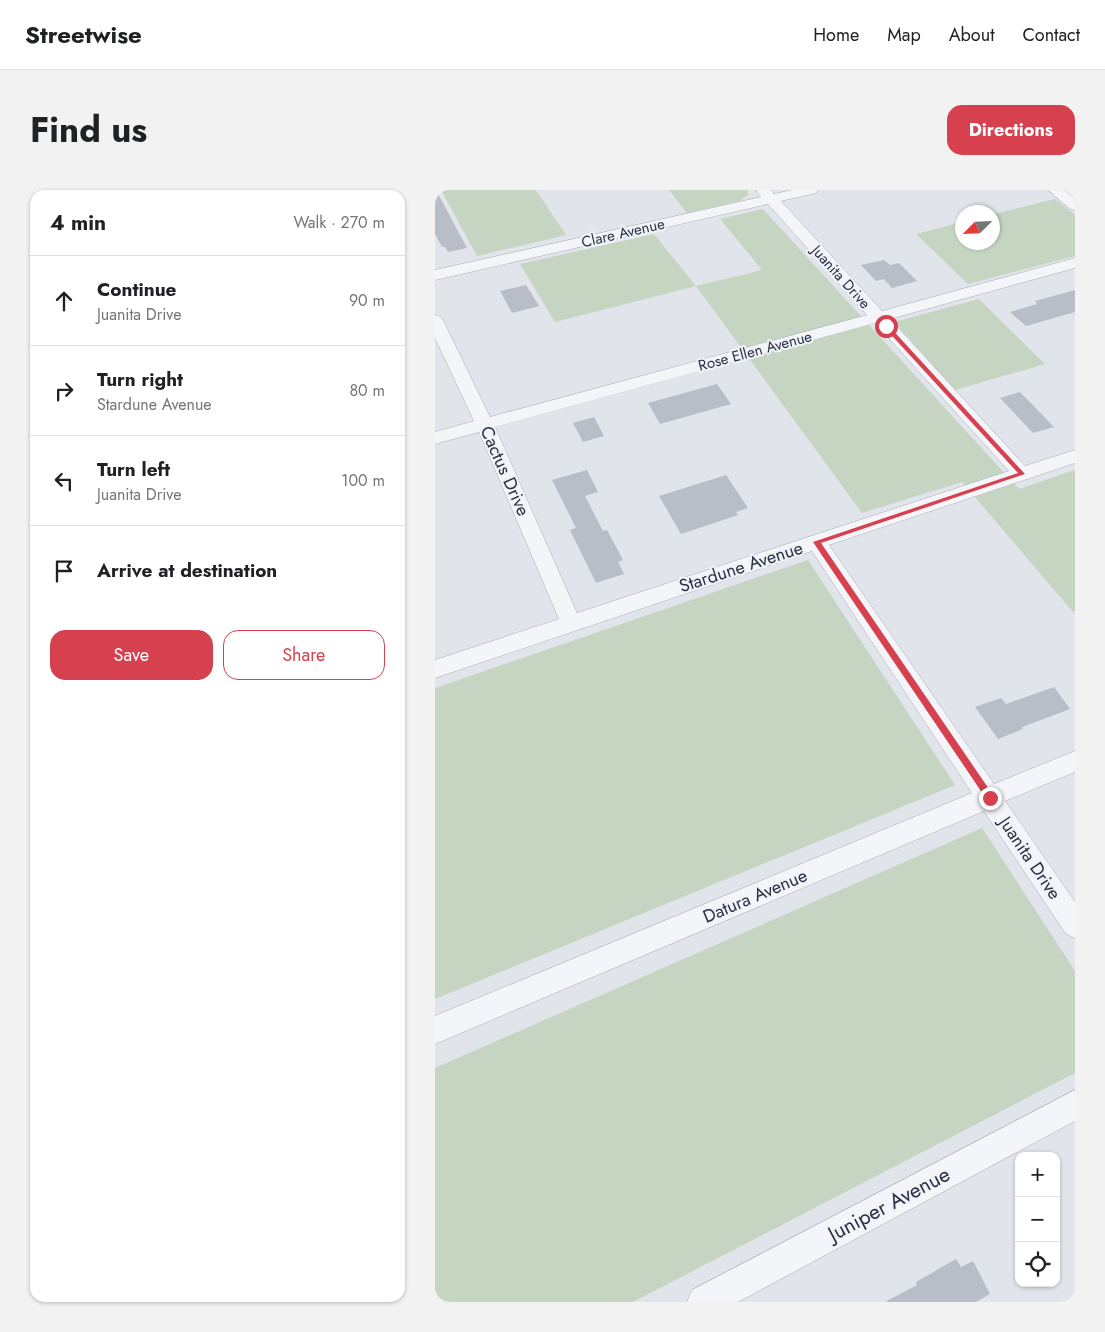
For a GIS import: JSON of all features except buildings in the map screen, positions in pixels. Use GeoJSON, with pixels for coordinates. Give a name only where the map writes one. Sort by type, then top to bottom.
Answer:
{"type":"FeatureCollection","features":[{"type":"Feature","properties":{"kind":"street","name":"Clare Avenue"},"geometry":{"type":"LineString","coordinates":[[435,275],[767,195],[811,190]]}},
{"type":"Feature","properties":{"kind":"street"},"geometry":{"type":"LineString","coordinates":[[1055,190],[1075,206]]}},
{"type":"Feature","properties":{"kind":"street","name":"Juanita Drive"},"geometry":{"type":"LineString","coordinates":[[767,195],[1022,474]]}},
{"type":"Feature","properties":{"kind":"street","name":"Rose Ellen Avenue"},"geometry":{"type":"LineString","coordinates":[[435,438],[1075,263]]}},
{"type":"Feature","properties":{"kind":"street","name":"Cactus Drive"},"geometry":{"type":"LineString","coordinates":[[435,320],[485,425],[571,623]]}},
{"type":"Feature","properties":{"kind":"street","name":"Stardune Avenue"},"geometry":{"type":"LineString","coordinates":[[435,669],[1075,456]]}},
{"type":"Feature","properties":{"kind":"street","name":"Juanita Drive"},"geometry":{"type":"LineString","coordinates":[[816,542],[1075,925]]}},
{"type":"Feature","properties":{"kind":"street","name":"Datura Avenue"},"geometry":{"type":"LineString","coordinates":[[435,1030],[1075,761]]}},
{"type":"Feature","properties":{"kind":"street","name":"Juniper Avenue"},"geometry":{"type":"LineString","coordinates":[[703,1302],[1075,1105]]}},
{"type":"Feature","properties":{"kind":"green space"},"geometry":{"type":"Polygon","coordinates":[[[441,190],[536,190],[566,235],[477,256],[441,190]]]}},
{"type":"Feature","properties":{"kind":"green space"},"geometry":{"type":"Polygon","coordinates":[[[669,190],[747,190],[748,195],[739,201],[687,213],[669,190]]]}},
{"type":"Feature","properties":{"kind":"green space"},"geometry":{"type":"Polygon","coordinates":[[[1055,199],[1075,215],[1075,256],[968,284],[916,234],[955,224],[955,250],[1000,250],[1000,212],[1055,199]]]}},
{"type":"Feature","properties":{"kind":"green space"},"geometry":{"type":"Polygon","coordinates":[[[763,209],[1019,489],[1075,470],[1075,611],[1073,612],[962,482],[862,513],[696,286],[762,270],[720,219],[763,209]]]}},
{"type":"Feature","properties":{"kind":"green space"},"geometry":{"type":"Polygon","coordinates":[[[654,234],[696,286],[555,322],[520,264],[654,234]]]}},
{"type":"Feature","properties":{"kind":"green space"},"geometry":{"type":"Polygon","coordinates":[[[979,299],[1045,364],[955,390],[894,322],[979,299]]]}},
{"type":"Feature","properties":{"kind":"green space"},"geometry":{"type":"Polygon","coordinates":[[[808,560],[955,785],[435,999],[435,688],[808,560]]]}},
{"type":"Feature","properties":{"kind":"green space"},"geometry":{"type":"Polygon","coordinates":[[[982,828],[1075,971],[1075,1073],[633,1302],[435,1302],[435,1068],[982,828]]]}},
{"type":"Feature","properties":{"kind":"route"},"geometry":{"type":"LineString","coordinates":[[886,326],[1022,474],[816,542],[990,798]]}}]}
